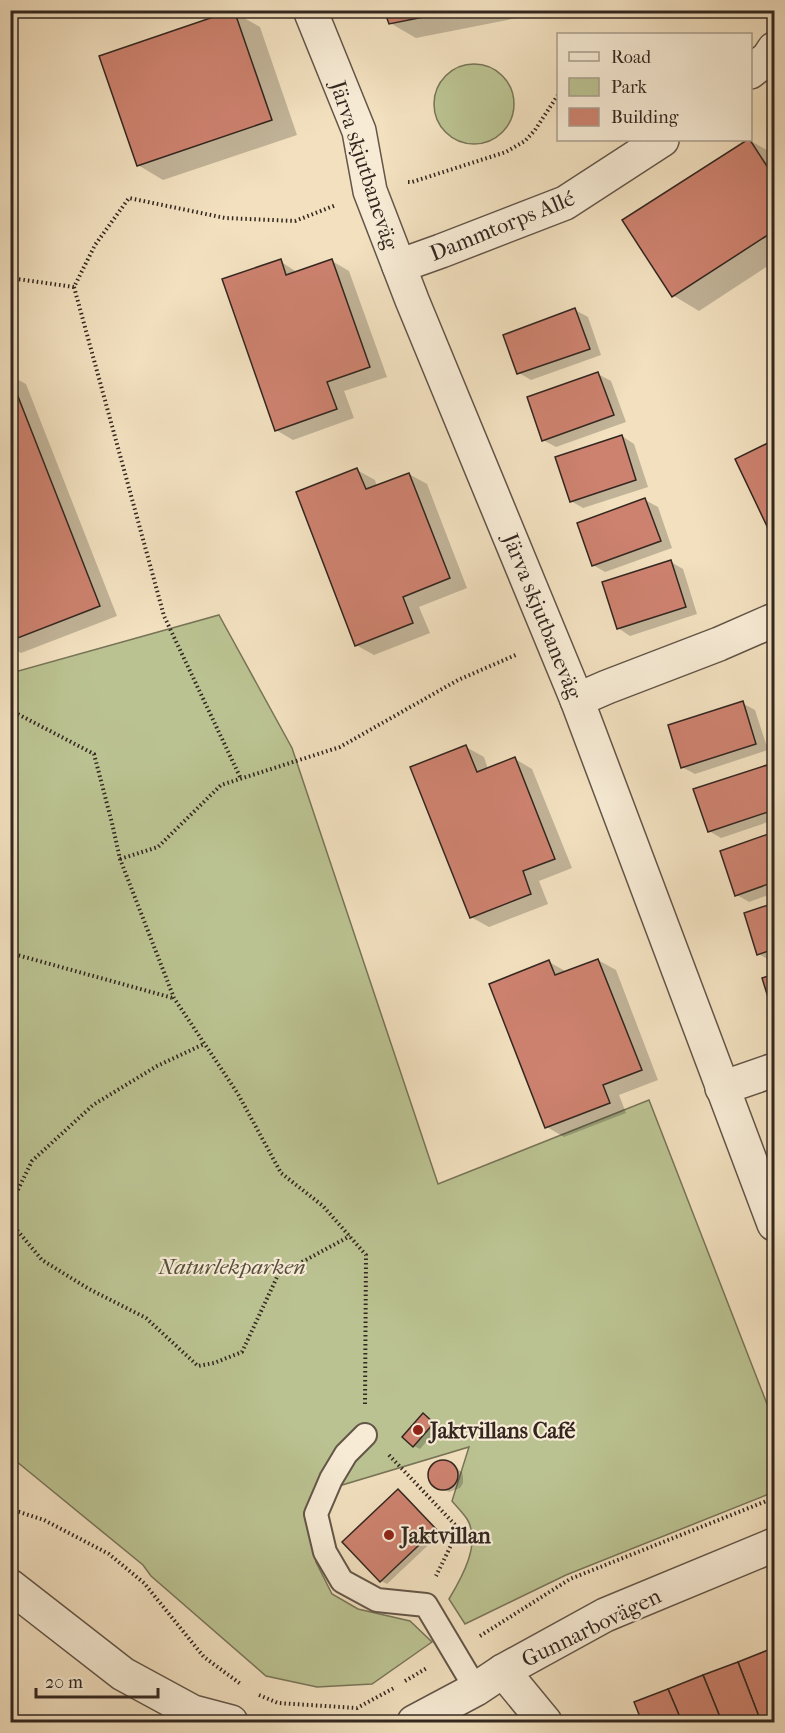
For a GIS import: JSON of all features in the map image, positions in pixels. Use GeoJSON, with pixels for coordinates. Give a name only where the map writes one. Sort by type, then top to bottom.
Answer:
{"type":"FeatureCollection","features":[{"type":"Feature","properties":{"kind":"street","name":"Järva skjutbaneväg"},"geometry":{"type":"LineString","coordinates":[[310,10],[359,131],[370,191],[577,700],[774,1224]]}},
{"type":"Feature","properties":{"kind":"street","name":"Dammtorps Allé"},"geometry":{"type":"LineString","coordinates":[[399,266],[565,203],[660,141]]}},
{"type":"Feature","properties":{"kind":"street"},"geometry":{"type":"LineString","coordinates":[[577,700],[774,620]]}},
{"type":"Feature","properties":{"kind":"street"},"geometry":{"type":"LineString","coordinates":[[722,1088],[774,1070]]}},
{"type":"Feature","properties":{"kind":"street","name":"Gunnarbovägen"},"geometry":{"type":"LineString","coordinates":[[414,1722],[605,1615],[774,1545]]}},
{"type":"Feature","properties":{"kind":"street"},"geometry":{"type":"LineString","coordinates":[[12,1590],[123,1674],[193,1712],[231,1722]]}},
{"type":"Feature","properties":{"kind":"street"},"geometry":{"type":"LineString","coordinates":[[503,1671],[545,1722]]}},
{"type":"Feature","properties":{"kind":"lane"},"geometry":{"type":"LineString","coordinates":[[365,1435],[346,1454],[331,1479],[316,1514],[325,1552],[342,1581],[377,1600],[426,1605],[476,1689]]}},
{"type":"Feature","properties":{"kind":"path"},"geometry":{"type":"LineString","coordinates":[[10,12],[16,10]]}},
{"type":"Feature","properties":{"kind":"path"},"geometry":{"type":"LineString","coordinates":[[165,10],[167,16],[183,10]]}},
{"type":"Feature","properties":{"kind":"path"},"geometry":{"type":"LineString","coordinates":[[241,779],[164,616],[74,287],[95,245],[129,198],[225,218],[295,221],[394,180],[412,183],[506,152],[525,141],[557,97]]}},
{"type":"Feature","properties":{"kind":"path"},"geometry":{"type":"LineString","coordinates":[[10,278],[74,287]]}},
{"type":"Feature","properties":{"kind":"path"},"geometry":{"type":"LineString","coordinates":[[120,859],[158,847],[221,785],[340,747],[458,680],[553,641]]}},
{"type":"Feature","properties":{"kind":"path"},"geometry":{"type":"LineString","coordinates":[[10,710],[94,754],[120,859],[174,998],[238,1095],[280,1173],[323,1206],[366,1255],[365,1435],[396,1460],[459,1529],[433,1580],[426,1605]]}},
{"type":"Feature","properties":{"kind":"path"},"geometry":{"type":"LineString","coordinates":[[10,953],[174,998]]}},
{"type":"Feature","properties":{"kind":"path"},"geometry":{"type":"LineString","coordinates":[[10,1206],[32,1161],[93,1105],[157,1066],[204,1044]]}},
{"type":"Feature","properties":{"kind":"path"},"geometry":{"type":"LineString","coordinates":[[10,1214],[17,1230],[42,1260],[89,1289],[146,1318],[198,1366],[214,1363],[242,1352],[278,1275],[350,1236]]}},
{"type":"Feature","properties":{"kind":"path"},"geometry":{"type":"LineString","coordinates":[[10,1241],[17,1230]]}},
{"type":"Feature","properties":{"kind":"path"},"geometry":{"type":"LineString","coordinates":[[10,1509],[44,1520],[109,1554],[144,1583],[204,1657],[251,1691],[278,1703],[357,1708],[454,1652],[570,1579],[774,1498]]}},
{"type":"Feature","properties":{"kind":"green space"},"geometry":{"type":"Polygon","coordinates":[[[474,64],[489,67],[502,76],[511,89],[514,104],[511,119],[502,132],[489,141],[474,144],[459,141],[446,132],[437,119],[434,104],[437,89],[446,76],[459,67],[474,64]]]}},
{"type":"Feature","properties":{"kind":"green space","name":"Naturlekparken"},"geometry":{"type":"Polygon","coordinates":[[[219,615],[292,748],[438,1184],[649,1100],[774,1422],[774,1492],[566,1575],[465,1624],[449,1599],[464,1571],[471,1550],[471,1529],[467,1519],[452,1501],[469,1447],[339,1486],[310,1528],[316,1562],[332,1594],[358,1609],[410,1621],[432,1642],[372,1684],[317,1687],[266,1676],[151,1576],[143,1565],[11,1457],[11,673],[219,615]]]}},
{"type":"Feature","properties":{"kind":"building"},"geometry":{"type":"Polygon","coordinates":[[[234,10],[272,120],[137,166],[99,56],[234,10]]]}},
{"type":"Feature","properties":{"kind":"building"},"geometry":{"type":"Polygon","coordinates":[[[384,10],[459,10],[389,24],[384,10]]]}},
{"type":"Feature","properties":{"kind":"building"},"geometry":{"type":"Polygon","coordinates":[[[745,141],[751,141],[774,177],[774,231],[672,297],[622,220],[745,141]]]}},
{"type":"Feature","properties":{"kind":"building"},"geometry":{"type":"Polygon","coordinates":[[[281,259],[286,275],[332,259],[370,367],[327,382],[337,409],[275,431],[222,279],[281,259]]]}},
{"type":"Feature","properties":{"kind":"building"},"geometry":{"type":"Polygon","coordinates":[[[575,308],[590,349],[517,374],[503,335],[575,308]]]}},
{"type":"Feature","properties":{"kind":"building"},"geometry":{"type":"Polygon","coordinates":[[[598,372],[614,415],[542,441],[527,397],[598,372]]]}},
{"type":"Feature","properties":{"kind":"building"},"geometry":{"type":"Polygon","coordinates":[[[10,376],[100,606],[10,641],[10,376]]]}},
{"type":"Feature","properties":{"kind":"building"},"geometry":{"type":"Polygon","coordinates":[[[622,435],[636,480],[570,502],[555,457],[622,435]]]}},
{"type":"Feature","properties":{"kind":"building"},"geometry":{"type":"Polygon","coordinates":[[[774,440],[774,541],[735,459],[774,440]]]}},
{"type":"Feature","properties":{"kind":"building"},"geometry":{"type":"Polygon","coordinates":[[[357,468],[366,489],[409,473],[450,578],[403,597],[413,623],[355,646],[296,492],[357,468]]]}},
{"type":"Feature","properties":{"kind":"building"},"geometry":{"type":"Polygon","coordinates":[[[645,498],[661,541],[592,566],[577,523],[645,498]]]}},
{"type":"Feature","properties":{"kind":"building"},"geometry":{"type":"Polygon","coordinates":[[[671,560],[686,607],[617,629],[602,582],[671,560]]]}},
{"type":"Feature","properties":{"kind":"building"},"geometry":{"type":"Polygon","coordinates":[[[743,701],[756,744],[681,768],[668,725],[743,701]]]}},
{"type":"Feature","properties":{"kind":"building"},"geometry":{"type":"Polygon","coordinates":[[[466,745],[477,772],[515,757],[555,859],[523,871],[531,894],[470,918],[410,767],[466,745]]]}},
{"type":"Feature","properties":{"kind":"building"},"geometry":{"type":"Polygon","coordinates":[[[767,765],[774,788],[774,810],[708,832],[693,789],[767,765]]]}},
{"type":"Feature","properties":{"kind":"building"},"geometry":{"type":"Polygon","coordinates":[[[774,832],[774,882],[735,896],[720,851],[774,832]]]}},
{"type":"Feature","properties":{"kind":"building"},"geometry":{"type":"Polygon","coordinates":[[[774,903],[774,949],[757,955],[744,913],[774,903]]]}},
{"type":"Feature","properties":{"kind":"building"},"geometry":{"type":"Polygon","coordinates":[[[598,959],[642,1070],[603,1085],[610,1103],[545,1128],[489,984],[549,960],[555,975],[598,959]]]}},
{"type":"Feature","properties":{"kind":"building"},"geometry":{"type":"Polygon","coordinates":[[[774,974],[774,1017],[762,978],[774,974]]]}},
{"type":"Feature","properties":{"kind":"building","name":"Jaktvillans Café"},"geometry":{"type":"Polygon","coordinates":[[[423,1413],[434,1423],[413,1447],[402,1437],[423,1413]]]}},
{"type":"Feature","properties":{"kind":"building"},"geometry":{"type":"Polygon","coordinates":[[[443,1460],[449,1461],[457,1469],[457,1481],[449,1489],[443,1490],[437,1489],[429,1481],[428,1475],[429,1469],[437,1461],[443,1460]]]}},
{"type":"Feature","properties":{"kind":"building","name":"Jaktvillan"},"geometry":{"type":"Polygon","coordinates":[[[398,1489],[436,1529],[380,1582],[342,1542],[398,1489]]]}},
{"type":"Feature","properties":{"kind":"building"},"geometry":{"type":"Polygon","coordinates":[[[773,1648],[774,1722],[761,1722],[738,1662],[773,1648]]]}},
{"type":"Feature","properties":{"kind":"building"},"geometry":{"type":"Polygon","coordinates":[[[738,1662],[761,1722],[722,1722],[703,1675],[738,1662]]]}},
{"type":"Feature","properties":{"kind":"building"},"geometry":{"type":"Polygon","coordinates":[[[703,1675],[722,1722],[682,1722],[668,1689],[703,1675]]]}},
{"type":"Feature","properties":{"kind":"building"},"geometry":{"type":"Polygon","coordinates":[[[668,1689],[682,1722],[642,1722],[634,1702],[668,1689]]]}},
{"type":"Feature","properties":{"kind":"place","name":"Jaktvillans Café"},"geometry":{"type":"Point","coordinates":[418,1430]}},
{"type":"Feature","properties":{"kind":"place","name":"Jaktvillan"},"geometry":{"type":"Point","coordinates":[389,1535]}}]}
